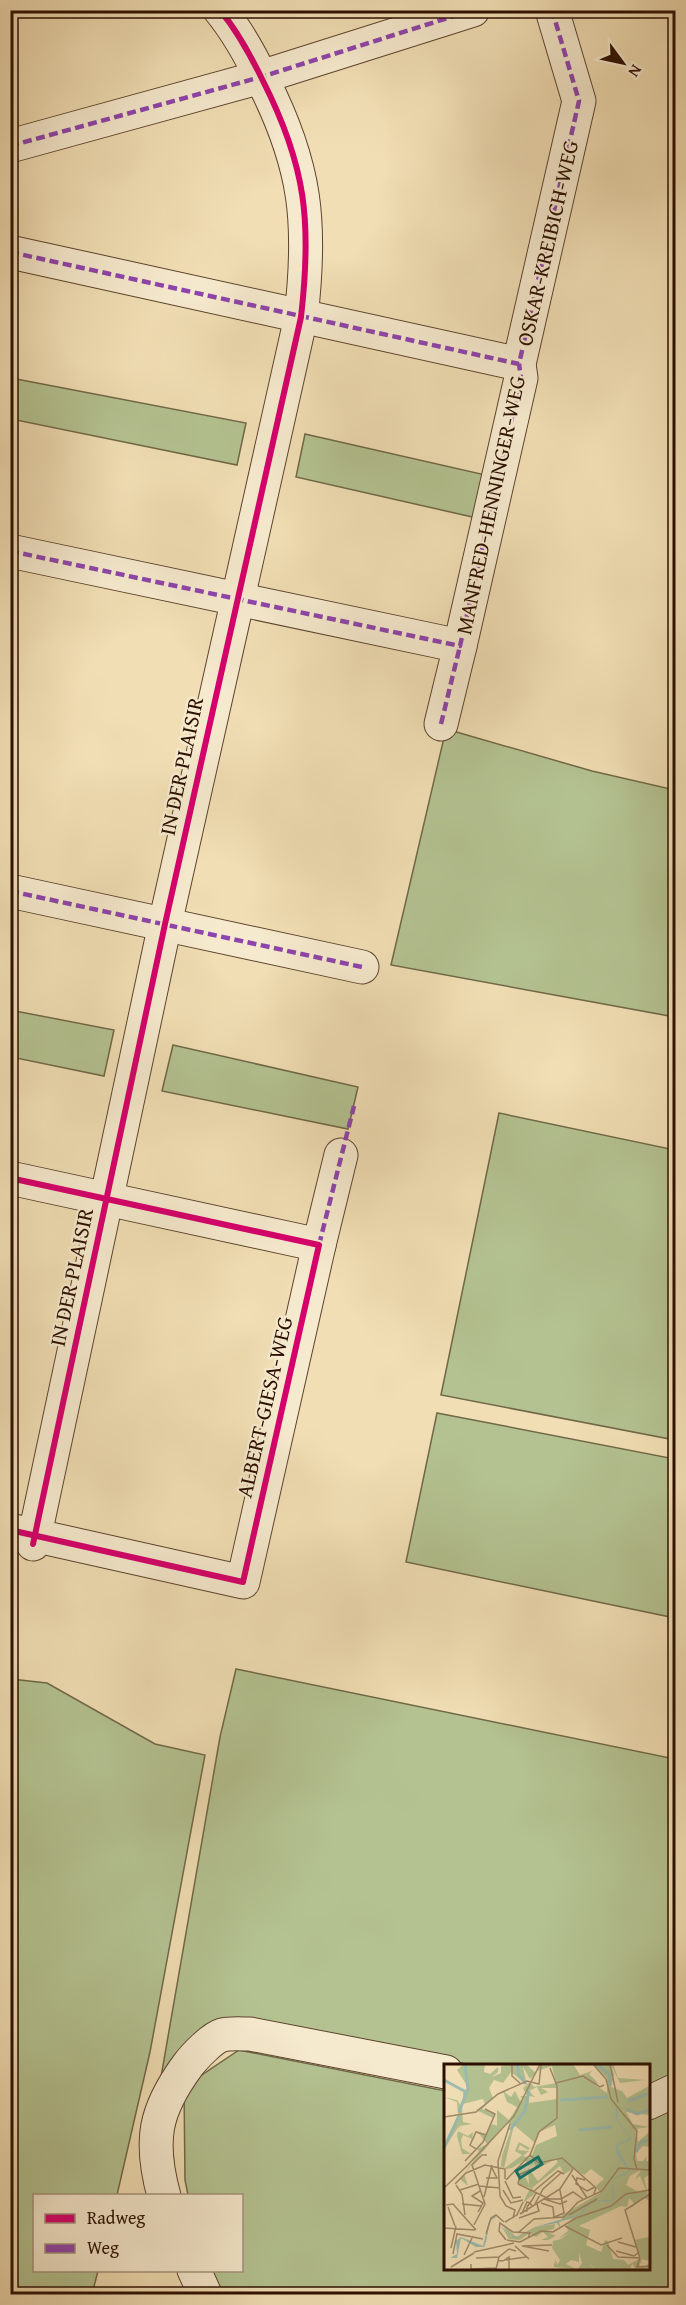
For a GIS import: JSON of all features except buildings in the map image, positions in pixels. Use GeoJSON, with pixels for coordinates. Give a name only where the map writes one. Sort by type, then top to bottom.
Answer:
{"type":"FeatureCollection","features":[{"type":"Feature","properties":{"kind":"street","name":"IN DER PLAISIR"},"geometry":{"type":"LineString","coordinates":[[26,1537],[106,1200],[165,924],[301,317],[306,253],[302,184],[280,114],[241,39],[220,10]]}},
{"type":"Feature","properties":{"kind":"street"},"geometry":{"type":"LineString","coordinates":[[10,146],[261,77],[473,10]]}},
{"type":"Feature","properties":{"kind":"street","name":"OSKAR-KREIBICH-WEG"},"geometry":{"type":"LineString","coordinates":[[10,252],[519,364],[579,101],[552,10]]}},
{"type":"Feature","properties":{"kind":"street","name":"MANFRED-HENNINGER-WEG"},"geometry":{"type":"LineString","coordinates":[[441,724],[521,378],[519,364]]}},
{"type":"Feature","properties":{"kind":"street","name":"MANFRED-HENNINGER-WEG"},"geometry":{"type":"LineString","coordinates":[[10,551],[460,646]]}},
{"type":"Feature","properties":{"kind":"street"},"geometry":{"type":"LineString","coordinates":[[10,891],[362,967]]}},
{"type":"Feature","properties":{"kind":"street","name":"ALBERT-GIESA-WEG"},"geometry":{"type":"LineString","coordinates":[[26,1537],[243,1582],[341,1155]]}},
{"type":"Feature","properties":{"kind":"street"},"geometry":{"type":"LineString","coordinates":[[10,1178],[319,1245]]}},
{"type":"Feature","properties":{"kind":"street"},"geometry":{"type":"LineString","coordinates":[[163,2194],[158,2175],[156,2148],[157,2123],[163,2104],[173,2085],[195,2056],[221,2035],[250,2034],[444,2072]]}},
{"type":"Feature","properties":{"kind":"street"},"geometry":{"type":"LineString","coordinates":[[650,2102],[675,2090]]}},
{"type":"Feature","properties":{"kind":"street"},"geometry":{"type":"LineString","coordinates":[[194,2272],[205,2295]]}},
{"type":"Feature","properties":{"kind":"green space"},"geometry":{"type":"Polygon","coordinates":[[[11,378],[246,423],[237,465],[11,419],[11,378]]]}},
{"type":"Feature","properties":{"kind":"green space"},"geometry":{"type":"Polygon","coordinates":[[[305,434],[490,476],[490,521],[296,477],[305,434]]]}},
{"type":"Feature","properties":{"kind":"green space"},"geometry":{"type":"Polygon","coordinates":[[[446,729],[592,771],[675,790],[675,1017],[391,965],[446,729]]]}},
{"type":"Feature","properties":{"kind":"green space"},"geometry":{"type":"Polygon","coordinates":[[[10,1010],[114,1030],[104,1076],[11,1057],[10,1010]]]}},
{"type":"Feature","properties":{"kind":"green space"},"geometry":{"type":"Polygon","coordinates":[[[173,1045],[358,1087],[348,1129],[162,1091],[173,1045]]]}},
{"type":"Feature","properties":{"kind":"green space"},"geometry":{"type":"Polygon","coordinates":[[[499,1113],[675,1150],[675,1440],[441,1395],[499,1113]]]}},
{"type":"Feature","properties":{"kind":"green space"},"geometry":{"type":"Polygon","coordinates":[[[437,1413],[675,1459],[675,1618],[406,1562],[437,1413]]]}},
{"type":"Feature","properties":{"kind":"green space"},"geometry":{"type":"Polygon","coordinates":[[[236,1669],[675,1759],[676,2080],[650,2092],[650,2064],[467,2064],[223,2019],[161,2077],[220,1737],[236,1669]]]}},
{"type":"Feature","properties":{"kind":"green space"},"geometry":{"type":"Polygon","coordinates":[[[11,1679],[47,1683],[155,1744],[205,1755],[150,2052],[117,2194],[33,2194],[33,2272],[98,2272],[92,2294],[11,2294],[11,1679]]]}},
{"type":"Feature","properties":{"kind":"green space"},"geometry":{"type":"Polygon","coordinates":[[[239,2050],[444,2091],[444,2269],[650,2269],[650,2114],[675,2104],[675,2294],[218,2294],[208,2272],[243,2272],[243,2194],[188,2194],[185,2180],[184,2087],[239,2050]]]}},
{"type":"Feature","properties":{"kind":"marked path"},"geometry":{"type":"LineString","coordinates":[[10,146],[261,77],[473,10]]}},
{"type":"Feature","properties":{"kind":"marked path"},"geometry":{"type":"LineString","coordinates":[[10,252],[519,364],[579,101],[552,10]]}},
{"type":"Feature","properties":{"kind":"marked path"},"geometry":{"type":"LineString","coordinates":[[10,551],[460,646],[521,378],[519,364]]}},
{"type":"Feature","properties":{"kind":"marked path"},"geometry":{"type":"LineString","coordinates":[[441,724],[460,646]]}},
{"type":"Feature","properties":{"kind":"marked path"},"geometry":{"type":"LineString","coordinates":[[10,891],[362,967]]}},
{"type":"Feature","properties":{"kind":"marked path"},"geometry":{"type":"LineString","coordinates":[[319,1245],[354,1106]]}},
{"type":"Feature","properties":{"kind":"cycle path"},"geometry":{"type":"LineString","coordinates":[[33,1544],[165,924],[301,317],[306,252],[305,223],[297,168],[289,140],[263,81],[244,44],[220,10]]}},
{"type":"Feature","properties":{"kind":"cycle path"},"geometry":{"type":"LineString","coordinates":[[10,1178],[319,1245],[243,1582],[10,1530]]}}]}
